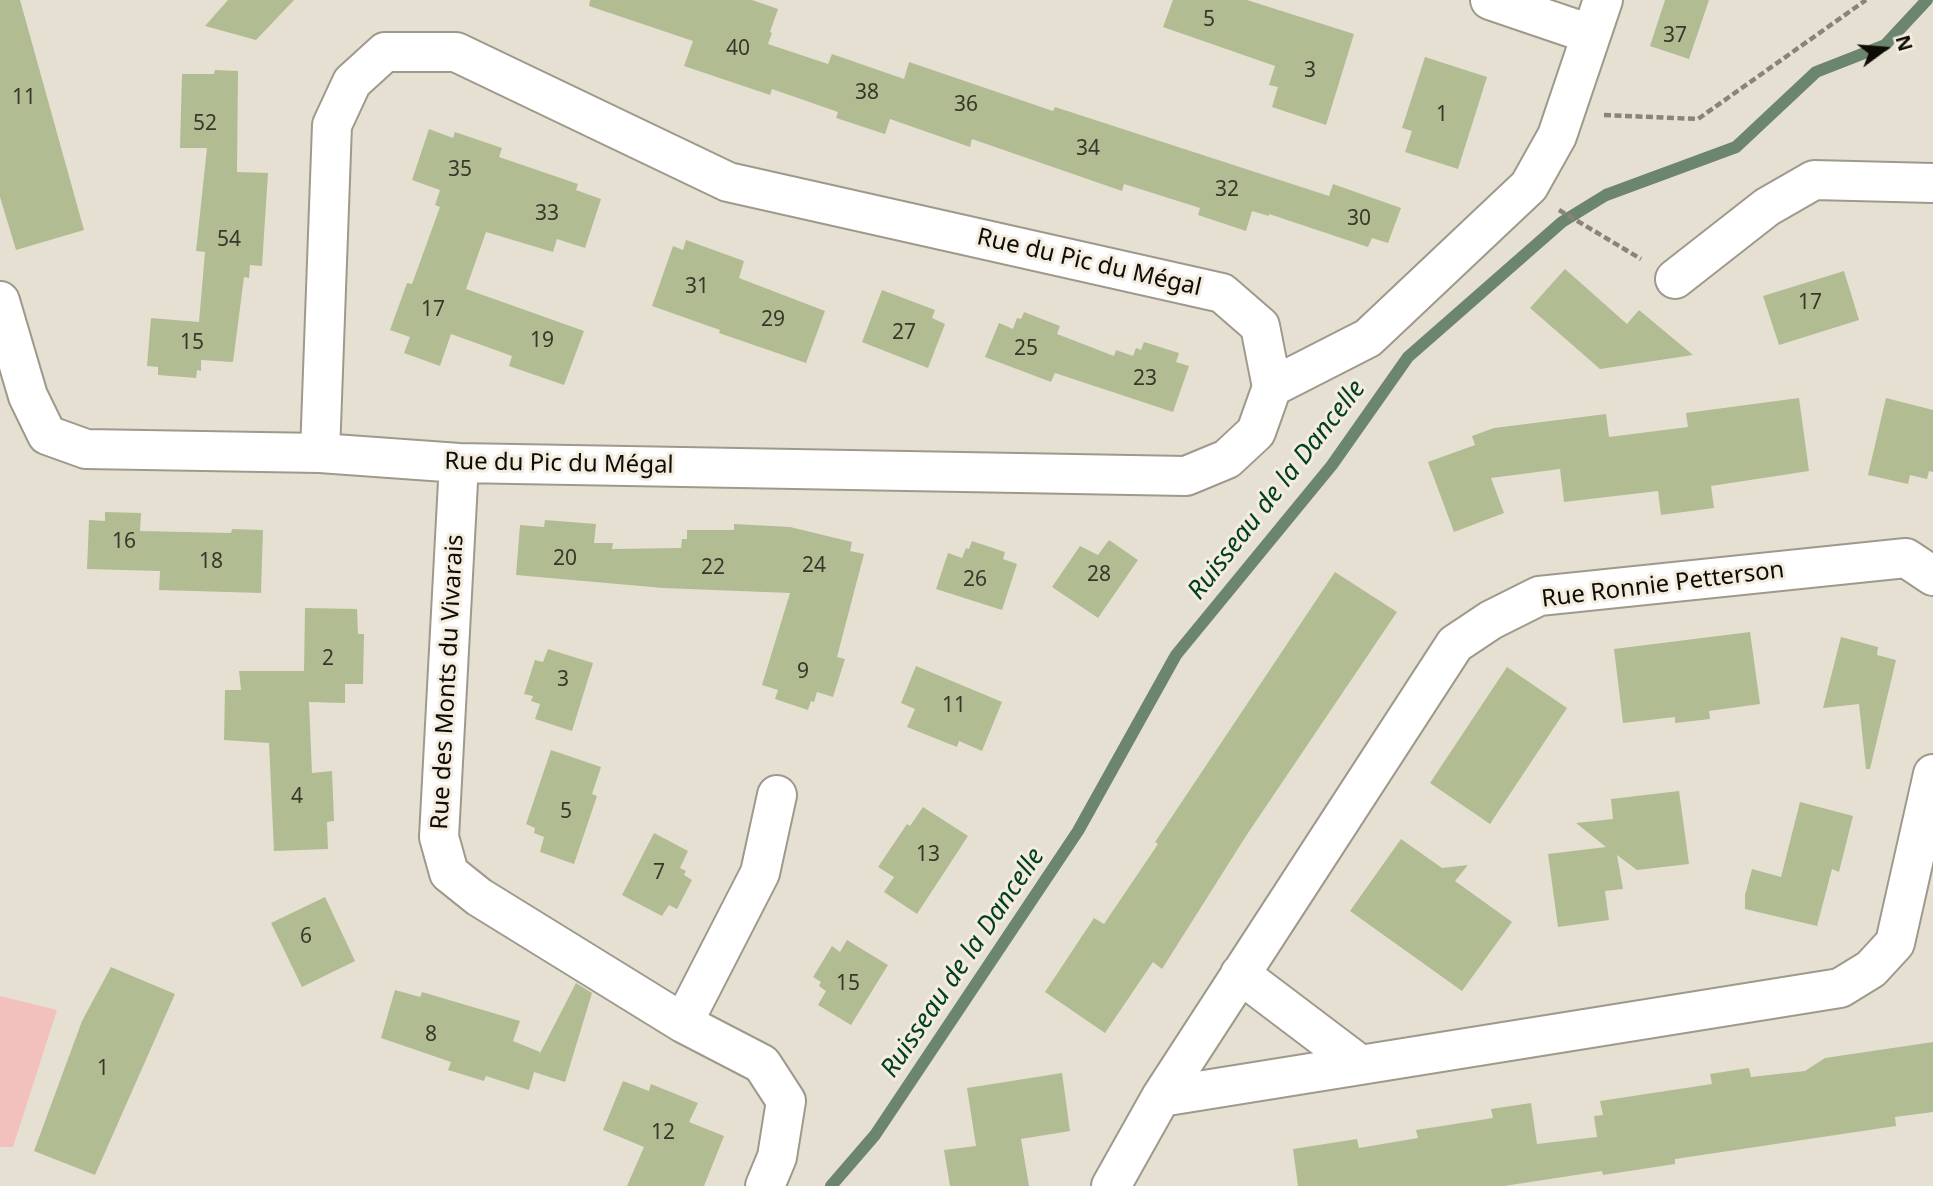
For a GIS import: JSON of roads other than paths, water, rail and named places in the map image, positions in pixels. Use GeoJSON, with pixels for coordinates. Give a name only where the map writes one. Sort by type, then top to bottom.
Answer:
{"type":"FeatureCollection","features":[{"type":"Feature","properties":{"kind":"street"},"geometry":{"type":"LineString","coordinates":[[1272,387],[1368,338],[1529,186],[1557,136],[1596,17],[1490,0]]}},
{"type":"Feature","properties":{"kind":"street","name":"Rue du Pic du Mégal"},"geometry":{"type":"LineString","coordinates":[[0,302],[28,396],[47,435],[86,449],[320,453],[459,463],[1186,476],[1227,459],[1256,432],[1272,387],[1260,326],[1222,293],[728,181],[456,52],[385,52],[352,82],[332,125],[320,453]]}},
{"type":"Feature","properties":{"kind":"street"},"geometry":{"type":"LineString","coordinates":[[1675,279],[1767,207],[1814,180],[1933,183]]}},
{"type":"Feature","properties":{"kind":"street","name":"Rue des Monts du Vivarais"},"geometry":{"type":"LineString","coordinates":[[459,463],[439,837],[449,873],[479,897],[683,1023],[762,1064],[786,1101],[777,1157],[765,1186]]}},
{"type":"Feature","properties":{"kind":"street","name":"Rue Ronnie Petterson"},"geometry":{"type":"LineString","coordinates":[[1111,1186],[1161,1097],[1455,644],[1491,620],[1539,596],[1906,558],[1933,576]]}},
{"type":"Feature","properties":{"kind":"street"},"geometry":{"type":"LineString","coordinates":[[1161,1097],[1840,988],[1871,969],[1895,943],[1933,774]]}},
{"type":"Feature","properties":{"kind":"street"},"geometry":{"type":"LineString","coordinates":[[683,1023],[760,873],[777,795]]}},
{"type":"Feature","properties":{"kind":"street"},"geometry":{"type":"LineString","coordinates":[[1240,974],[1359,1064]]}},
{"type":"Feature","properties":{"kind":"waterway","name":"Ruisseau de la Dancelle"},"geometry":{"type":"LineString","coordinates":[[831,1186],[875,1135],[1078,831],[1176,655],[1332,465],[1408,357],[1562,222],[1606,195],[1736,147],[1816,72],[1885,45],[1927,0]]}}]}
